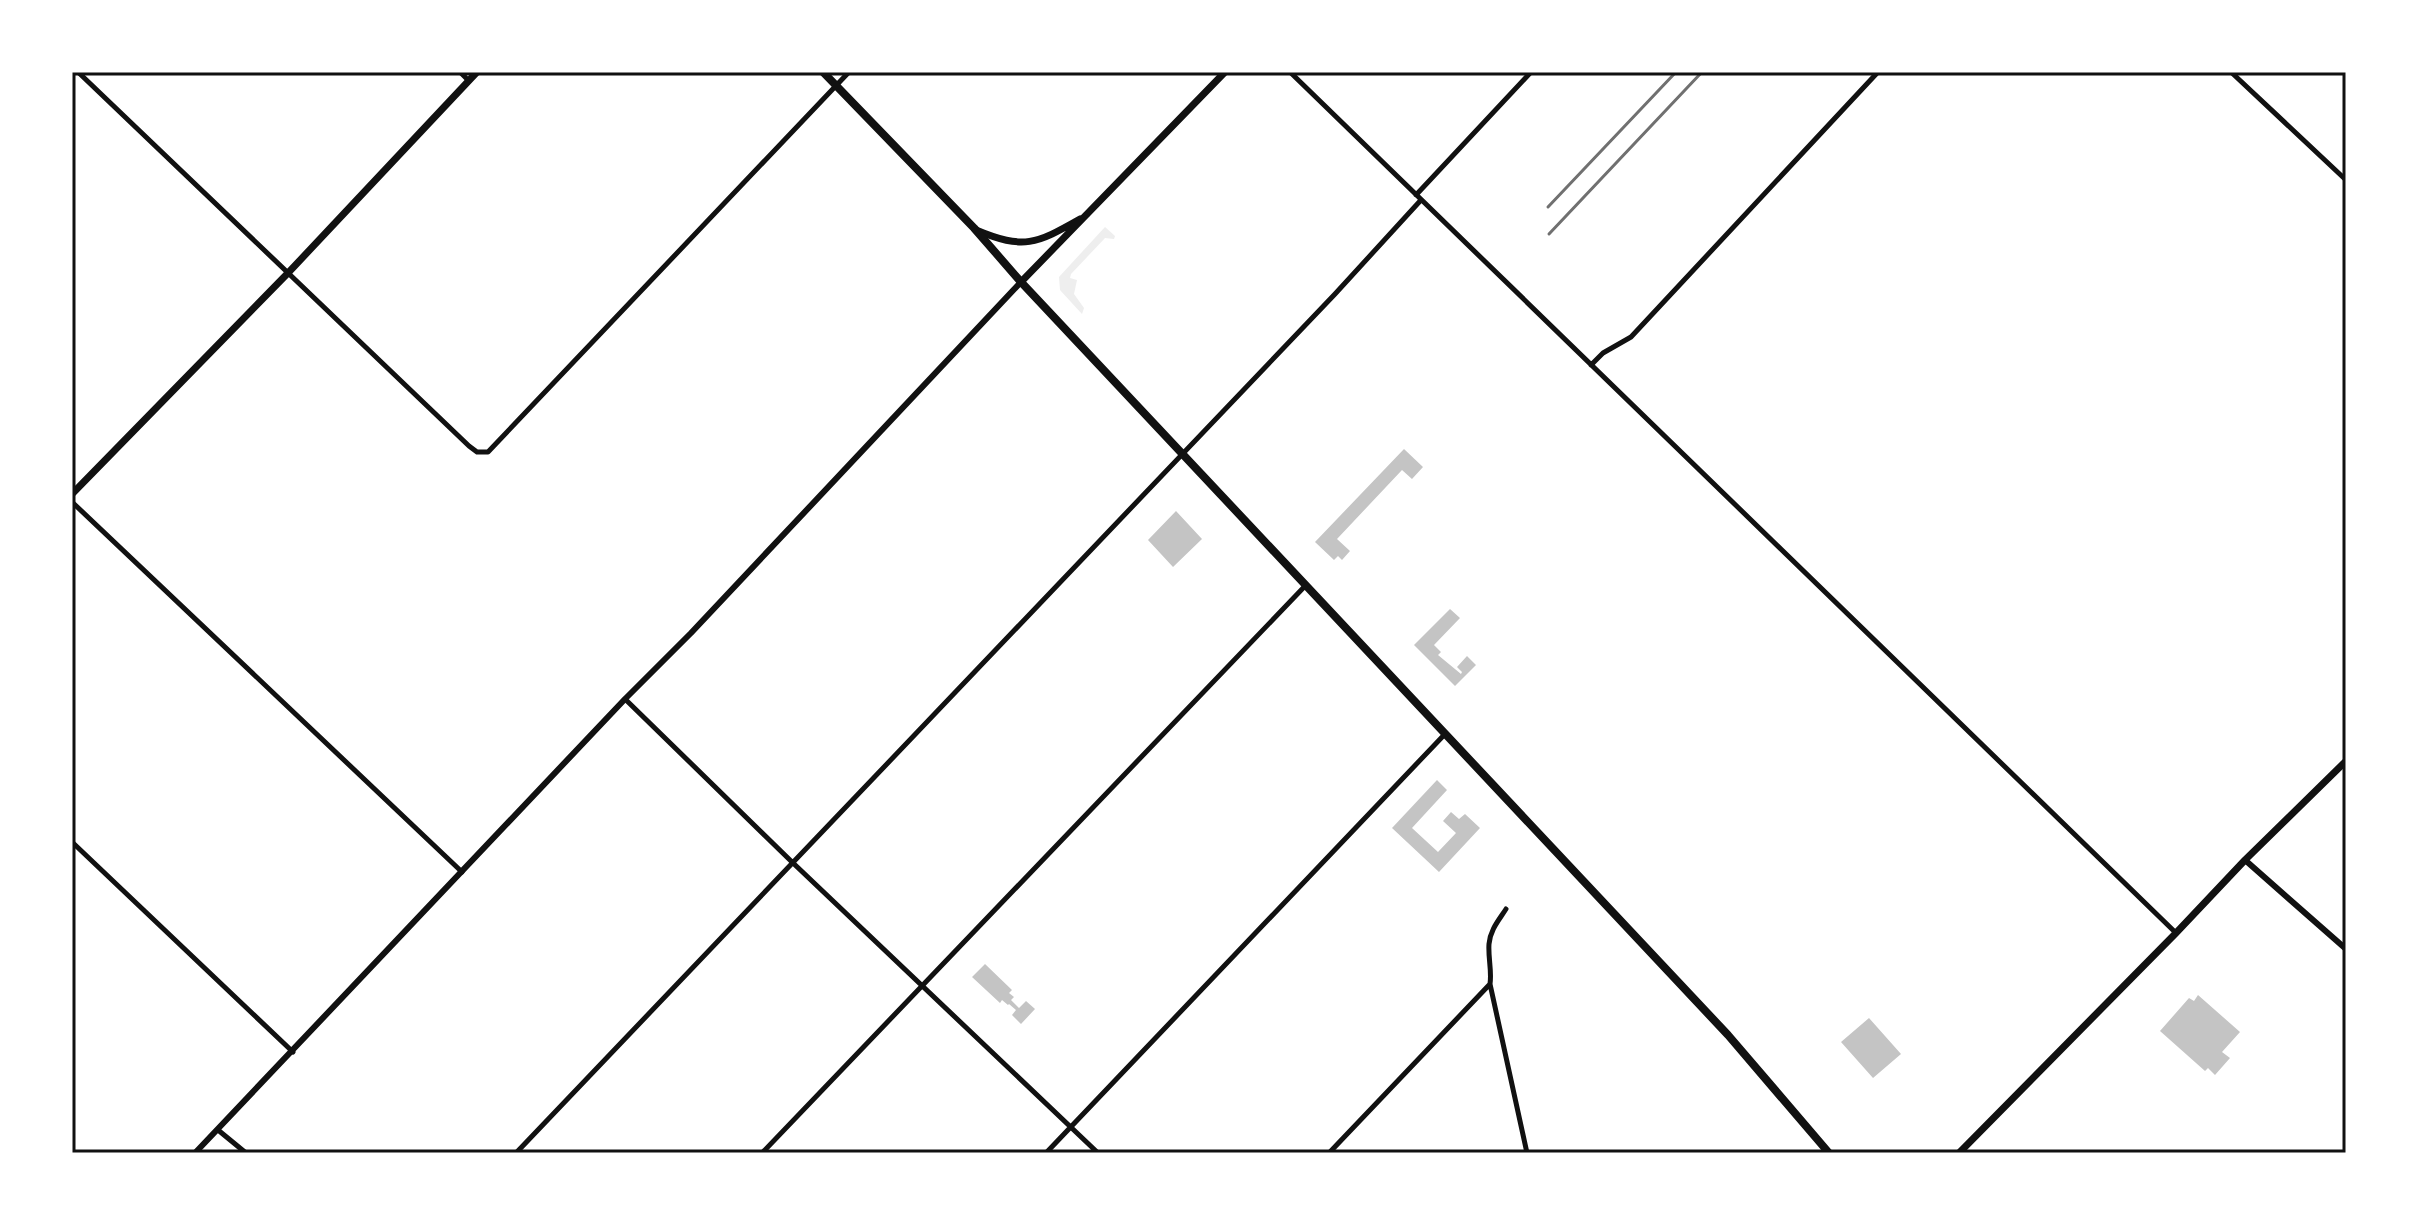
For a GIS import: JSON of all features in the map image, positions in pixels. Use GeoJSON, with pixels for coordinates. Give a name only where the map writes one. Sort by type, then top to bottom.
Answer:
{"type":"FeatureCollection","features":[{"type":"Feature","properties":{"kind":"highway"},"geometry":{"type":"LineString","coordinates":[[823,72],[974,228],[1021,282],[1728,1035],[1829,1153]]}},
{"type":"Feature","properties":{"kind":"main road"},"geometry":{"type":"LineString","coordinates":[[72,494],[288,273],[477,72]]}},
{"type":"Feature","properties":{"kind":"main road"},"geometry":{"type":"LineString","coordinates":[[1021,282],[1225,72]]}},
{"type":"Feature","properties":{"kind":"main road"},"geometry":{"type":"LineString","coordinates":[[974,228],[999,239],[1022,243],[1039,241],[1089,214]]}},
{"type":"Feature","properties":{"kind":"main road"},"geometry":{"type":"LineString","coordinates":[[1959,1153],[2346,761]]}},
{"type":"Feature","properties":{"kind":"street"},"geometry":{"type":"LineString","coordinates":[[78,72],[477,452],[488,452],[849,72]]}},
{"type":"Feature","properties":{"kind":"street"},"geometry":{"type":"LineString","coordinates":[[460,72],[469,81]]}},
{"type":"Feature","properties":{"kind":"street"},"geometry":{"type":"LineString","coordinates":[[1290,72],[2176,933]]}},
{"type":"Feature","properties":{"kind":"street"},"geometry":{"type":"LineString","coordinates":[[516,1153],[1335,294],[1531,72]]}},
{"type":"Feature","properties":{"kind":"street"},"geometry":{"type":"LineString","coordinates":[[1591,365],[1603,353],[1631,337],[1878,72]]}},
{"type":"Feature","properties":{"kind":"street"},"geometry":{"type":"LineString","coordinates":[[2231,72],[2346,180]]}},
{"type":"Feature","properties":{"kind":"street"},"geometry":{"type":"LineString","coordinates":[[195,1153],[1021,282]]}},
{"type":"Feature","properties":{"kind":"street"},"geometry":{"type":"LineString","coordinates":[[72,502],[462,872]]}},
{"type":"Feature","properties":{"kind":"street"},"geometry":{"type":"LineString","coordinates":[[762,1153],[1306,585]]}},
{"type":"Feature","properties":{"kind":"street"},"geometry":{"type":"LineString","coordinates":[[625,699],[1098,1153]]}},
{"type":"Feature","properties":{"kind":"street"},"geometry":{"type":"LineString","coordinates":[[1046,1153],[1446,734]]}},
{"type":"Feature","properties":{"kind":"street"},"geometry":{"type":"LineString","coordinates":[[72,842],[293,1052]]}},
{"type":"Feature","properties":{"kind":"street"},"geometry":{"type":"LineString","coordinates":[[2245,860],[2346,949]]}},
{"type":"Feature","properties":{"kind":"street"},"geometry":{"type":"LineString","coordinates":[[1506,909],[1496,924],[1489,945],[1490,984],[1527,1153]]}},
{"type":"Feature","properties":{"kind":"street"},"geometry":{"type":"LineString","coordinates":[[1329,1153],[1490,984]]}},
{"type":"Feature","properties":{"kind":"street"},"geometry":{"type":"LineString","coordinates":[[218,1130],[246,1153]]}},
{"type":"Feature","properties":{"kind":"shaded area"},"geometry":{"type":"Polygon","coordinates":[[[1105,227],[1115,236],[1114,239],[1105,238],[1071,274],[1070,278],[1077,280],[1074,294],[1084,308],[1082,314],[1060,290],[1059,277],[1105,227]]]}},
{"type":"Feature","properties":{"kind":"building"},"geometry":{"type":"Polygon","coordinates":[[[1404,449],[1423,467],[1412,479],[1402,470],[1337,539],[1350,551],[1342,560],[1338,556],[1334,560],[1315,542],[1404,449]]]}},
{"type":"Feature","properties":{"kind":"building"},"geometry":{"type":"Polygon","coordinates":[[[1176,511],[1202,539],[1173,567],[1148,540],[1176,511]]]}},
{"type":"Feature","properties":{"kind":"building"},"geometry":{"type":"Polygon","coordinates":[[[1450,609],[1460,618],[1434,645],[1441,652],[1438,655],[1461,674],[1457,667],[1467,656],[1476,665],[1455,686],[1414,645],[1450,609]]]}},
{"type":"Feature","properties":{"kind":"building"},"geometry":{"type":"Polygon","coordinates":[[[1437,780],[1447,790],[1412,828],[1438,852],[1456,833],[1443,821],[1451,812],[1459,819],[1465,814],[1480,828],[1439,872],[1392,828],[1437,780]]]}},
{"type":"Feature","properties":{"kind":"building"},"geometry":{"type":"Polygon","coordinates":[[[985,964],[1012,990],[1009,993],[1014,997],[1011,1000],[1019,1008],[1026,1001],[1035,1009],[1021,1024],[1012,1015],[1016,1010],[1002,1000],[1000,1003],[972,977],[985,964]]]}},
{"type":"Feature","properties":{"kind":"building"},"geometry":{"type":"Polygon","coordinates":[[[2198,995],[2240,1032],[2222,1052],[2230,1058],[2215,1075],[2208,1068],[2205,1071],[2160,1031],[2189,998],[2194,1001],[2198,995]]]}},
{"type":"Feature","properties":{"kind":"building"},"geometry":{"type":"Polygon","coordinates":[[[1869,1018],[1901,1054],[1873,1078],[1841,1042],[1869,1018]]]}},
{"type":"Feature","properties":{"kind":"railway"},"geometry":{"type":"LineString","coordinates":[[1548,207],[1676,72]]}},
{"type":"Feature","properties":{"kind":"railway"},"geometry":{"type":"LineString","coordinates":[[1549,234],[1702,72]]}}]}
